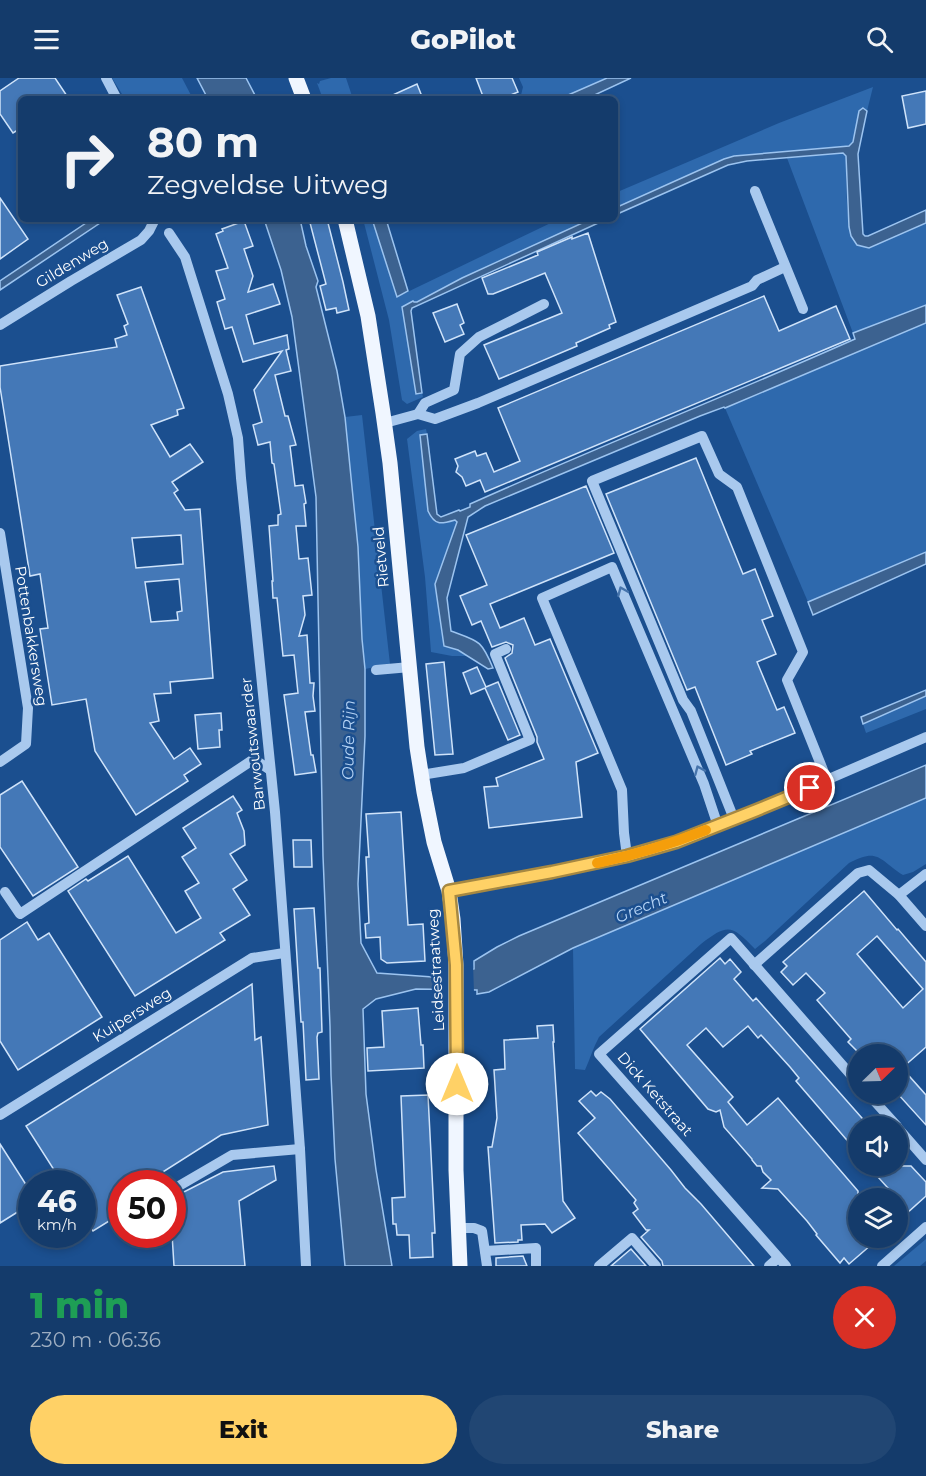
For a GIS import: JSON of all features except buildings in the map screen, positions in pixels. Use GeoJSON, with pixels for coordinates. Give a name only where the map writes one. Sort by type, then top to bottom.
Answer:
{"type":"FeatureCollection","features":[{"type":"Feature","properties":{"kind":"main road"},"geometry":{"type":"LineString","coordinates":[[296,79],[303,96]]}},
{"type":"Feature","properties":{"kind":"main road","name":"Rietveld"},"geometry":{"type":"LineString","coordinates":[[346,222],[368,316],[385,423],[421,775],[434,842],[449,891]]}},
{"type":"Feature","properties":{"kind":"main road","name":"Leidsestraatweg"},"geometry":{"type":"LineString","coordinates":[[449,891],[457,997],[456,1170],[460,1266]]}},
{"type":"Feature","properties":{"kind":"street"},"geometry":{"type":"LineString","coordinates":[[106,78],[115,96]]}},
{"type":"Feature","properties":{"kind":"street"},"geometry":{"type":"LineString","coordinates":[[755,191],[802,309]]}},
{"type":"Feature","properties":{"kind":"street","name":"Gildenweg"},"geometry":{"type":"LineString","coordinates":[[0,325],[71,280],[141,240],[153,222]]}},
{"type":"Feature","properties":{"kind":"street","name":"Barwoutswaarder"},"geometry":{"type":"LineString","coordinates":[[169,232],[185,257],[228,394],[238,438],[275,812],[300,1149],[306,1266]]}},
{"type":"Feature","properties":{"kind":"street"},"geometry":{"type":"LineString","coordinates":[[385,423],[418,414],[435,419],[478,403],[752,286],[757,280],[785,267]]}},
{"type":"Feature","properties":{"kind":"street"},"geometry":{"type":"LineString","coordinates":[[418,414],[425,403],[454,390],[460,354],[479,338],[544,304]]}},
{"type":"Feature","properties":{"kind":"street"},"geometry":{"type":"LineString","coordinates":[[734,819],[691,711],[683,700],[592,481],[702,436],[719,474],[737,487],[803,652],[788,680],[827,780]]}},
{"type":"Feature","properties":{"kind":"street","name":"Pottenbakkersweg"},"geometry":{"type":"LineString","coordinates":[[0,533],[28,708],[26,744],[0,762]]}},
{"type":"Feature","properties":{"kind":"street"},"geometry":{"type":"LineString","coordinates":[[627,856],[622,790],[542,598],[612,567],[705,784],[718,826]]}},
{"type":"Feature","properties":{"kind":"street"},"geometry":{"type":"LineString","coordinates":[[421,775],[464,768],[530,740],[495,654],[506,649]]}},
{"type":"Feature","properties":{"kind":"street"},"geometry":{"type":"LineString","coordinates":[[376,670],[410,667]]}},
{"type":"Feature","properties":{"kind":"street"},"geometry":{"type":"LineString","coordinates":[[449,891],[627,856],[676,842],[926,737]]}},
{"type":"Feature","properties":{"kind":"street"},"geometry":{"type":"LineString","coordinates":[[5,892],[20,914],[254,759],[270,770]]}},
{"type":"Feature","properties":{"kind":"street"},"geometry":{"type":"LineString","coordinates":[[848,1072],[754,965],[858,873],[869,870],[899,895],[926,926]]}},
{"type":"Feature","properties":{"kind":"street"},"geometry":{"type":"LineString","coordinates":[[899,895],[926,874]]}},
{"type":"Feature","properties":{"kind":"street","name":"Dick Ketstraat"},"geometry":{"type":"LineString","coordinates":[[754,965],[731,938],[599,1054],[782,1262],[769,1266]]}},
{"type":"Feature","properties":{"kind":"street","name":"Kuipersweg"},"geometry":{"type":"LineString","coordinates":[[0,1115],[252,958],[284,953]]}},
{"type":"Feature","properties":{"kind":"street"},"geometry":{"type":"LineString","coordinates":[[877,1104],[887,1116]]}},
{"type":"Feature","properties":{"kind":"street"},"geometry":{"type":"LineString","coordinates":[[908,1140],[926,1160]]}},
{"type":"Feature","properties":{"kind":"street"},"geometry":{"type":"LineString","coordinates":[[186,1182],[232,1155],[300,1149]]}},
{"type":"Feature","properties":{"kind":"street"},"geometry":{"type":"LineString","coordinates":[[882,1266],[926,1227]]}},
{"type":"Feature","properties":{"kind":"street"},"geometry":{"type":"LineString","coordinates":[[458,1228],[474,1228],[482,1231],[487,1266]]}},
{"type":"Feature","properties":{"kind":"street"},"geometry":{"type":"LineString","coordinates":[[599,1266],[632,1238],[656,1266]]}},
{"type":"Feature","properties":{"kind":"street"},"geometry":{"type":"LineString","coordinates":[[485,1251],[536,1248],[536,1266]]}},
{"type":"Feature","properties":{"kind":"shaded area"},"geometry":{"type":"Polygon","coordinates":[[[112,78],[182,78],[191,96],[123,96],[112,78]]]}},
{"type":"Feature","properties":{"kind":"shaded area"},"geometry":{"type":"Polygon","coordinates":[[[346,78],[352,96],[322,96],[317,83],[319,84],[320,81],[346,78]]]}},
{"type":"Feature","properties":{"kind":"shaded area"},"geometry":{"type":"Polygon","coordinates":[[[519,78],[607,78],[566,96],[521,96],[523,87],[519,78]]]}},
{"type":"Feature","properties":{"kind":"shaded area"},"geometry":{"type":"Polygon","coordinates":[[[873,87],[867,111],[863,108],[853,142],[849,146],[734,156],[618,207],[618,192],[779,123],[873,87]]]}},
{"type":"Feature","properties":{"kind":"shaded area"},"geometry":{"type":"Polygon","coordinates":[[[843,153],[846,156],[847,206],[851,236],[869,248],[926,223],[926,305],[853,333],[787,158],[843,153]]]}},
{"type":"Feature","properties":{"kind":"shaded area"},"geometry":{"type":"Polygon","coordinates":[[[364,222],[373,222],[397,297],[553,222],[584,222],[462,278],[417,302],[402,307],[418,394],[422,393],[423,397],[407,404],[402,400],[389,320],[364,222]]]}},
{"type":"Feature","properties":{"kind":"shaded area"},"geometry":{"type":"Polygon","coordinates":[[[926,323],[926,552],[808,602],[725,408],[926,323]]]}},
{"type":"Feature","properties":{"kind":"shaded area"},"geometry":{"type":"Polygon","coordinates":[[[362,415],[390,664],[365,669],[345,417],[362,415]]]}},
{"type":"Feature","properties":{"kind":"shaded area"},"geometry":{"type":"Polygon","coordinates":[[[426,429],[427,434],[421,435],[428,511],[443,523],[455,520],[457,522],[435,584],[444,646],[468,656],[431,652],[425,577],[407,439],[417,431],[426,429]]]}},
{"type":"Feature","properties":{"kind":"shaded area"},"geometry":{"type":"Polygon","coordinates":[[[926,696],[926,709],[866,733],[863,724],[926,696]]]}},
{"type":"Feature","properties":{"kind":"shaded area"},"geometry":{"type":"Polygon","coordinates":[[[926,798],[926,864],[903,875],[878,857],[859,858],[849,863],[755,949],[735,931],[724,930],[718,933],[701,944],[599,1037],[585,1070],[575,1069],[573,948],[926,798]]]}},
{"type":"Feature","properties":{"kind":"shaded area"},"geometry":{"type":"Polygon","coordinates":[[[926,1239],[926,1261],[920,1266],[894,1266],[926,1239]]]}},
{"type":"Feature","properties":{"kind":"water"},"geometry":{"type":"Polygon","coordinates":[[[197,78],[246,78],[255,96],[206,96],[197,78]]]}},
{"type":"Feature","properties":{"kind":"water"},"geometry":{"type":"Polygon","coordinates":[[[607,78],[631,78],[592,96],[566,96],[607,78]]]}},
{"type":"Feature","properties":{"kind":"water"},"geometry":{"type":"Polygon","coordinates":[[[863,108],[867,111],[858,154],[863,234],[868,236],[926,210],[926,223],[869,248],[857,245],[851,236],[849,227],[846,156],[843,153],[747,161],[728,165],[618,214],[618,207],[734,156],[849,146],[853,142],[859,111],[863,108]]]}},
{"type":"Feature","properties":{"kind":"water"},"geometry":{"type":"Polygon","coordinates":[[[88,222],[102,222],[0,290],[0,281],[88,222]]]}},
{"type":"Feature","properties":{"kind":"water"},"geometry":{"type":"Polygon","coordinates":[[[265,222],[301,222],[318,281],[316,287],[337,371],[345,417],[358,547],[365,669],[365,736],[358,884],[361,943],[377,973],[433,977],[474,969],[474,961],[519,936],[926,765],[926,798],[573,948],[489,992],[477,994],[477,990],[416,989],[376,999],[363,1009],[366,1094],[392,1266],[345,1266],[335,1159],[331,1075],[323,856],[316,497],[292,317],[281,270],[265,222]]]}},
{"type":"Feature","properties":{"kind":"water"},"geometry":{"type":"Polygon","coordinates":[[[373,222],[387,222],[408,291],[397,297],[373,222]]]}},
{"type":"Feature","properties":{"kind":"water"},"geometry":{"type":"Polygon","coordinates":[[[584,222],[600,222],[412,308],[422,393],[416,394],[402,307],[413,301],[417,302],[462,278],[584,222]]]}},
{"type":"Feature","properties":{"kind":"water"},"geometry":{"type":"Polygon","coordinates":[[[926,305],[926,323],[485,506],[468,517],[447,598],[451,631],[478,642],[493,668],[488,669],[458,650],[444,646],[435,584],[457,522],[455,520],[439,523],[428,511],[420,435],[427,434],[437,514],[441,517],[470,507],[470,504],[518,483],[855,339],[853,333],[926,305]]]}},
{"type":"Feature","properties":{"kind":"water"},"geometry":{"type":"Polygon","coordinates":[[[926,552],[926,564],[813,615],[808,602],[926,552]]]}},
{"type":"Feature","properties":{"kind":"water"},"geometry":{"type":"Polygon","coordinates":[[[926,690],[926,696],[863,724],[861,717],[926,690]]]}},
{"type":"Feature","properties":{"kind":"pier"},"geometry":{"type":"Polygon","coordinates":[[[473,964],[474,993],[436,993],[435,973],[471,966],[473,964]]]}},
{"type":"Feature","properties":{"kind":"slow traffic"},"geometry":{"type":"LineString","coordinates":[[597,863],[676,842],[706,830]]}},
{"type":"Feature","properties":{"kind":"route"},"geometry":{"type":"LineString","coordinates":[[457,1084],[456,965],[449,891],[627,856],[676,842],[810,788]]}},
{"type":"Feature","properties":{"kind":"water label","name":"Oude Rijn"},"geometry":{"type":"Point","coordinates":[348,740]}},
{"type":"Feature","properties":{"kind":"water label","name":"Grecht"},"geometry":{"type":"Point","coordinates":[641,907]}}]}
